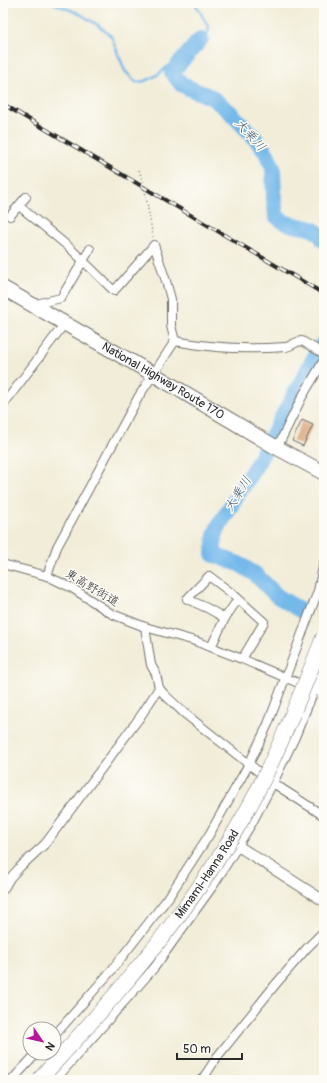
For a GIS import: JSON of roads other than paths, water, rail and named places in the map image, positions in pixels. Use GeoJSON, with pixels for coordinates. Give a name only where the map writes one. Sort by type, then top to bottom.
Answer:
{"type":"FeatureCollection","features":[{"type":"Feature","properties":{"kind":"highway","name":"National Highway Route 170"},"geometry":{"type":"LineString","coordinates":[[3,288],[271,444],[324,473]]}},
{"type":"Feature","properties":{"kind":"highway","name":"Mimami-Hanna Road"},"geometry":{"type":"LineString","coordinates":[[39,1080],[85,1030],[195,894],[256,795],[284,736],[324,636]]}},
{"type":"Feature","properties":{"kind":"highway","name":"Mimami-Hanna Road"},"geometry":{"type":"LineString","coordinates":[[46,1080],[140,976],[200,897],[260,798],[291,736],[324,652]]}},
{"type":"Feature","properties":{"kind":"street"},"geometry":{"type":"LineString","coordinates":[[10,216],[26,197]]}},
{"type":"Feature","properties":{"kind":"street"},"geometry":{"type":"LineString","coordinates":[[19,206],[70,248],[114,291],[154,244],[170,299],[171,326],[175,341],[139,396],[57,546],[47,576]]}},
{"type":"Feature","properties":{"kind":"street"},"geometry":{"type":"LineString","coordinates":[[32,304],[61,298],[90,249]]}},
{"type":"Feature","properties":{"kind":"street"},"geometry":{"type":"LineString","coordinates":[[3,405],[64,323]]}},
{"type":"Feature","properties":{"kind":"street"},"geometry":{"type":"LineString","coordinates":[[175,341],[238,348],[287,347],[298,341],[321,354],[302,397],[271,444]]}},
{"type":"Feature","properties":{"kind":"street"},"geometry":{"type":"LineString","coordinates":[[62,1027],[110,971],[168,898],[209,835],[249,764],[268,724],[318,591],[324,562]]}},
{"type":"Feature","properties":{"kind":"street","name":"東高野街道"},"geometry":{"type":"LineString","coordinates":[[3,566],[6,565],[47,576],[72,588],[112,614],[145,627],[211,647],[324,694]]}},
{"type":"Feature","properties":{"kind":"street"},"geometry":{"type":"LineString","coordinates":[[225,618],[187,599],[209,576],[264,622],[242,659]]}},
{"type":"Feature","properties":{"kind":"street"},"geometry":{"type":"LineString","coordinates":[[211,647],[225,618],[238,599]]}},
{"type":"Feature","properties":{"kind":"street"},"geometry":{"type":"LineString","coordinates":[[145,627],[151,665],[156,674],[159,688],[184,713],[273,783],[324,816]]}},
{"type":"Feature","properties":{"kind":"street"},"geometry":{"type":"LineString","coordinates":[[55,1080],[154,968],[215,883],[252,823],[273,783],[295,736],[324,666]]}},
{"type":"Feature","properties":{"kind":"street"},"geometry":{"type":"LineString","coordinates":[[3,890],[10,878],[20,867],[45,844],[140,717],[159,688]]}},
{"type":"Feature","properties":{"kind":"street"},"geometry":{"type":"LineString","coordinates":[[238,846],[324,901]]}},
{"type":"Feature","properties":{"kind":"street"},"geometry":{"type":"LineString","coordinates":[[202,1080],[217,1057],[275,986],[324,931]]}},
{"type":"Feature","properties":{"kind":"street"},"geometry":{"type":"LineString","coordinates":[[12,1080],[30,1061]]}},
{"type":"Feature","properties":{"kind":"waterway"},"geometry":{"type":"LineString","coordinates":[[53,3],[80,14],[98,25],[111,36],[125,71],[136,82],[153,78],[161,72],[175,59],[193,37],[201,39],[207,35],[209,28],[195,3]]}},
{"type":"Feature","properties":{"kind":"waterway","name":"大乗川"},"geometry":{"type":"LineString","coordinates":[[201,39],[172,72],[181,84],[211,97],[229,111],[254,137],[267,154],[273,168],[276,216],[286,223],[313,229],[324,241]]}},
{"type":"Feature","properties":{"kind":"waterway","name":"大乗川"},"geometry":{"type":"LineString","coordinates":[[302,611],[277,596],[255,574],[239,564],[213,554],[215,536],[218,527],[258,462],[320,347],[324,343]]}},
{"type":"Feature","properties":{"kind":"railway"},"geometry":{"type":"LineString","coordinates":[[3,104],[324,294]]}}]}
